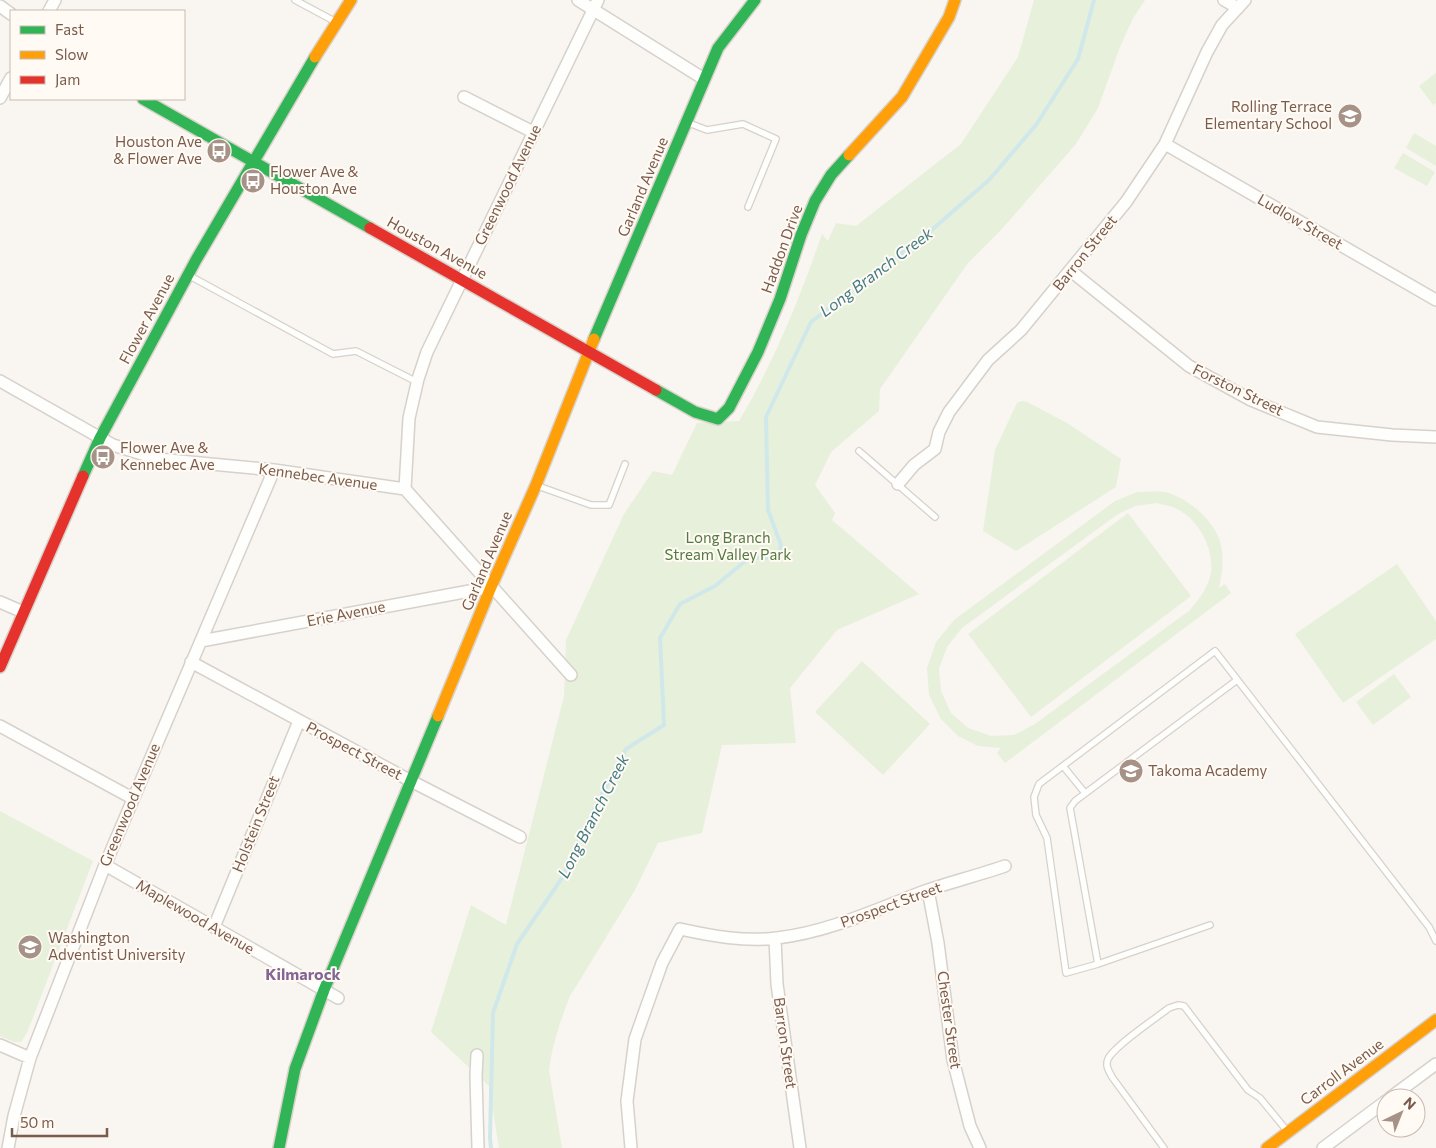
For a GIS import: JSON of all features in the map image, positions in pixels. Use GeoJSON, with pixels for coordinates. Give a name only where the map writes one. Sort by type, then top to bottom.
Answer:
{"type":"FeatureCollection","features":[{"type":"Feature","properties":{"kind":"street","name":"Flower Avenue"},"geometry":{"type":"LineString","coordinates":[[0,667],[100,438],[188,275],[296,86],[351,0]]}},
{"type":"Feature","properties":{"kind":"street"},"geometry":{"type":"LineString","coordinates":[[578,0],[596,5],[704,79]]}},
{"type":"Feature","properties":{"kind":"street","name":"Garland Avenue"},"geometry":{"type":"LineString","coordinates":[[279,1148],[295,1069],[324,990],[491,587],[536,485],[589,351],[718,48],[756,0]]}},
{"type":"Feature","properties":{"kind":"street","name":"Haddon Drive"},"geometry":{"type":"LineString","coordinates":[[718,419],[729,408],[758,352],[780,299],[801,235],[815,201],[831,175],[902,97],[949,17],[956,0]]}},
{"type":"Feature","properties":{"kind":"street"},"geometry":{"type":"LineString","coordinates":[[1224,0],[1241,4]]}},
{"type":"Feature","properties":{"kind":"street","name":"Barron Street"},"geometry":{"type":"LineString","coordinates":[[898,484],[914,465],[936,448],[939,432],[949,412],[988,360],[1021,330],[1126,202],[1164,144],[1207,52],[1222,25],[1241,4]]}},
{"type":"Feature","properties":{"kind":"street","name":"Greenwood Avenue"},"geometry":{"type":"LineString","coordinates":[[405,489],[409,418],[417,382],[427,352],[596,5]]}},
{"type":"Feature","properties":{"kind":"street"},"geometry":{"type":"LineString","coordinates":[[0,98],[10,80]]}},
{"type":"Feature","properties":{"kind":"street"},"geometry":{"type":"LineString","coordinates":[[464,97],[533,132]]}},
{"type":"Feature","properties":{"kind":"street","name":"Houston Avenue"},"geometry":{"type":"LineString","coordinates":[[145,100],[695,412],[718,419]]}},
{"type":"Feature","properties":{"kind":"street","name":"Ludlow Street"},"geometry":{"type":"LineString","coordinates":[[1164,144],[1436,300]]}},
{"type":"Feature","properties":{"kind":"street","name":"Forston Street"},"geometry":{"type":"LineString","coordinates":[[1070,271],[1189,366],[1251,400],[1317,427],[1392,435],[1436,436]]}},
{"type":"Feature","properties":{"kind":"street","name":"Kennebec Avenue"},"geometry":{"type":"LineString","coordinates":[[0,381],[112,445],[158,459],[274,470],[405,489]]}},
{"type":"Feature","properties":{"kind":"street","name":"Greenwood Avenue"},"geometry":{"type":"LineString","coordinates":[[8,1148],[14,1116],[30,1058],[104,865],[274,470]]}},
{"type":"Feature","properties":{"kind":"street"},"geometry":{"type":"LineString","coordinates":[[405,489],[571,675]]}},
{"type":"Feature","properties":{"kind":"street","name":"Erie Avenue"},"geometry":{"type":"LineString","coordinates":[[201,641],[491,587]]}},
{"type":"Feature","properties":{"kind":"street"},"geometry":{"type":"LineString","coordinates":[[0,602],[23,612]]}},
{"type":"Feature","properties":{"kind":"street","name":"Prospect Street"},"geometry":{"type":"LineString","coordinates":[[191,662],[299,722],[520,837]]}},
{"type":"Feature","properties":{"kind":"street","name":"Holstein Street"},"geometry":{"type":"LineString","coordinates":[[214,927],[299,722]]}},
{"type":"Feature","properties":{"kind":"street"},"geometry":{"type":"LineString","coordinates":[[0,726],[132,798]]}},
{"type":"Feature","properties":{"kind":"street","name":"Maplewood Avenue"},"geometry":{"type":"LineString","coordinates":[[104,865],[338,998]]}},
{"type":"Feature","properties":{"kind":"street","name":"Prospect Street"},"geometry":{"type":"LineString","coordinates":[[631,1148],[627,1101],[635,1039],[662,962],[680,929],[725,938],[775,938],[803,935],[831,927],[928,890],[1005,866]]}},
{"type":"Feature","properties":{"kind":"street","name":"Chester Street"},"geometry":{"type":"LineString","coordinates":[[928,890],[938,944],[953,1060],[970,1126],[980,1148]]}},
{"type":"Feature","properties":{"kind":"street","name":"Barron Street"},"geometry":{"type":"LineString","coordinates":[[775,938],[777,984],[800,1148]]}},
{"type":"Feature","properties":{"kind":"street","name":"Carroll Avenue"},"geometry":{"type":"LineString","coordinates":[[1267,1148],[1436,1020]]}},
{"type":"Feature","properties":{"kind":"street"},"geometry":{"type":"LineString","coordinates":[[0,1045],[30,1058]]}},
{"type":"Feature","properties":{"kind":"street"},"geometry":{"type":"LineString","coordinates":[[477,1055],[478,1148]]}},
{"type":"Feature","properties":{"kind":"street"},"geometry":{"type":"LineString","coordinates":[[1404,1088],[1436,1064]]}},
{"type":"Feature","properties":{"kind":"street"},"geometry":{"type":"LineString","coordinates":[[1323,1148],[1376,1108]]}},
{"type":"Feature","properties":{"kind":"lane"},"geometry":{"type":"LineString","coordinates":[[295,0],[336,22]]}},
{"type":"Feature","properties":{"kind":"lane"},"geometry":{"type":"LineString","coordinates":[[686,122],[706,130],[743,124],[776,139],[748,208]]}},
{"type":"Feature","properties":{"kind":"lane"},"geometry":{"type":"LineString","coordinates":[[188,275],[333,354],[356,351],[417,382]]}},
{"type":"Feature","properties":{"kind":"lane"},"geometry":{"type":"LineString","coordinates":[[859,451],[935,517]]}},
{"type":"Feature","properties":{"kind":"lane"},"geometry":{"type":"LineString","coordinates":[[536,485],[590,506],[609,505],[625,464]]}},
{"type":"Feature","properties":{"kind":"lane"},"geometry":{"type":"LineString","coordinates":[[1210,925],[1098,964],[1066,973],[1047,838],[1036,815],[1034,797],[1039,784],[1214,651],[1429,926],[1436,941]]}},
{"type":"Feature","properties":{"kind":"lane"},"geometry":{"type":"LineString","coordinates":[[1098,964],[1070,808],[1085,793],[1237,680]]}},
{"type":"Feature","properties":{"kind":"lane"},"geometry":{"type":"LineString","coordinates":[[1063,766],[1085,793]]}},
{"type":"Feature","properties":{"kind":"lane"},"geometry":{"type":"LineString","coordinates":[[1164,1148],[1112,1078],[1107,1068],[1108,1060],[1113,1052],[1169,1008],[1178,1005],[1184,1006],[1248,1090],[1260,1098],[1288,1132]]}},
{"type":"Feature","properties":{"kind":"green space","name":"Long Branch Stream Valley Park"},"geometry":{"type":"Polygon","coordinates":[[[1034,0],[1145,0],[1132,20],[1120,47],[1098,108],[1076,144],[1001,230],[968,263],[880,389],[879,411],[831,452],[815,485],[835,513],[832,520],[919,594],[837,630],[790,688],[796,743],[722,745],[702,833],[658,843],[635,890],[570,996],[557,1032],[549,1070],[562,1148],[499,1148],[489,1086],[431,1032],[471,905],[506,925],[564,696],[566,640],[624,514],[653,471],[672,475],[697,423],[739,421],[764,375],[785,329],[822,234],[828,241],[836,223],[856,226],[961,144],[1018,57],[1034,0]]]}},
{"type":"Feature","properties":{"kind":"green space"},"geometry":{"type":"Polygon","coordinates":[[[1436,73],[1436,103],[1433,105],[1419,86],[1436,73]]]}},
{"type":"Feature","properties":{"kind":"green space"},"geometry":{"type":"Polygon","coordinates":[[[1414,133],[1436,146],[1436,166],[1406,148],[1414,133]]]}},
{"type":"Feature","properties":{"kind":"green space"},"geometry":{"type":"Polygon","coordinates":[[[1403,153],[1435,172],[1427,186],[1394,168],[1403,153]]]}},
{"type":"Feature","properties":{"kind":"green space"},"geometry":{"type":"Polygon","coordinates":[[[1022,401],[1067,423],[1121,459],[1116,487],[1016,551],[983,531],[995,450],[1017,403],[1022,401]]]}},
{"type":"Feature","properties":{"kind":"green space"},"geometry":{"type":"Polygon","coordinates":[[[1137,492],[1164,492],[1182,499],[1200,512],[1213,528],[1221,545],[1222,572],[1219,588],[1225,584],[1231,593],[1005,763],[997,753],[1001,748],[978,746],[958,736],[941,719],[929,695],[927,668],[936,642],[954,620],[1115,501],[1137,492]],[[1157,503],[1135,506],[1118,514],[962,628],[947,647],[939,669],[941,691],[951,713],[968,728],[991,736],[1014,735],[1035,724],[1190,610],[1203,593],[1210,578],[1211,564],[1208,546],[1199,529],[1187,515],[1174,508],[1157,503]]]}},
{"type":"Feature","properties":{"kind":"green space"},"geometry":{"type":"Polygon","coordinates":[[[1128,513],[1191,596],[1031,717],[968,634],[1128,513]]]}},
{"type":"Feature","properties":{"kind":"green space"},"geometry":{"type":"Polygon","coordinates":[[[1397,564],[1436,621],[1436,639],[1343,703],[1295,634],[1397,564]]]}},
{"type":"Feature","properties":{"kind":"green space"},"geometry":{"type":"Polygon","coordinates":[[[862,661],[930,724],[883,775],[815,712],[862,661]]]}},
{"type":"Feature","properties":{"kind":"green space"},"geometry":{"type":"Polygon","coordinates":[[[1394,674],[1411,697],[1373,725],[1356,702],[1394,674]]]}},
{"type":"Feature","properties":{"kind":"green space"},"geometry":{"type":"Polygon","coordinates":[[[0,811],[93,861],[27,1033],[21,1042],[14,1042],[0,1036],[0,811]]]}},
{"type":"Feature","properties":{"kind":"waterway","name":"Long Branch Creek"},"geometry":{"type":"LineString","coordinates":[[491,1148],[493,1013],[517,944],[562,878],[592,813],[626,749],[664,725],[660,638],[680,604],[715,586],[749,558],[778,558],[781,545],[768,510],[766,417],[811,322],[927,234],[989,180],[1036,125],[1078,59],[1094,0]]}},
{"type":"Feature","properties":{"kind":"traffic: fast"},"geometry":{"type":"LineString","coordinates":[[594,339],[718,48],[755,0]]}},
{"type":"Feature","properties":{"kind":"traffic: fast"},"geometry":{"type":"LineString","coordinates":[[83,476],[100,438],[196,260],[315,57]]}},
{"type":"Feature","properties":{"kind":"traffic: fast"},"geometry":{"type":"LineString","coordinates":[[145,100],[370,228]]}},
{"type":"Feature","properties":{"kind":"traffic: fast"},"geometry":{"type":"LineString","coordinates":[[656,390],[695,412],[718,419],[729,408],[758,352],[780,299],[801,235],[815,201],[831,175],[849,155]]}},
{"type":"Feature","properties":{"kind":"traffic: fast"},"geometry":{"type":"LineString","coordinates":[[279,1148],[295,1069],[324,990],[438,716]]}},
{"type":"Feature","properties":{"kind":"traffic: slow"},"geometry":{"type":"LineString","coordinates":[[315,57],[351,0]]}},
{"type":"Feature","properties":{"kind":"traffic: slow"},"geometry":{"type":"LineString","coordinates":[[849,155],[902,97],[949,17],[955,0]]}},
{"type":"Feature","properties":{"kind":"traffic: slow"},"geometry":{"type":"LineString","coordinates":[[438,716],[491,587],[536,485],[594,339]]}},
{"type":"Feature","properties":{"kind":"traffic: slow"},"geometry":{"type":"LineString","coordinates":[[1267,1148],[1436,1020]]}},
{"type":"Feature","properties":{"kind":"traffic: jam"},"geometry":{"type":"LineString","coordinates":[[370,228],[656,390]]}},
{"type":"Feature","properties":{"kind":"traffic: jam"},"geometry":{"type":"LineString","coordinates":[[0,667],[83,476]]}},
{"type":"Feature","properties":{"kind":"place","name":"Rolling Terrace Elementary School"},"geometry":{"type":"Point","coordinates":[1350,116]}},
{"type":"Feature","properties":{"kind":"place","name":"Houston Ave & Flower Ave"},"geometry":{"type":"Point","coordinates":[219,151]}},
{"type":"Feature","properties":{"kind":"place","name":"Flower Ave & Houston Ave"},"geometry":{"type":"Point","coordinates":[253,181]}},
{"type":"Feature","properties":{"kind":"place","name":"Flower Ave & Kennebec Ave"},"geometry":{"type":"Point","coordinates":[103,457]}},
{"type":"Feature","properties":{"kind":"place","name":"Takoma Academy"},"geometry":{"type":"Point","coordinates":[1131,771]}},
{"type":"Feature","properties":{"kind":"place","name":"Washington Adventist University"},"geometry":{"type":"Point","coordinates":[30,947]}},
{"type":"Feature","properties":{"kind":"district","name":"Kilmarock"},"geometry":{"type":"Point","coordinates":[303,974]}}]}
